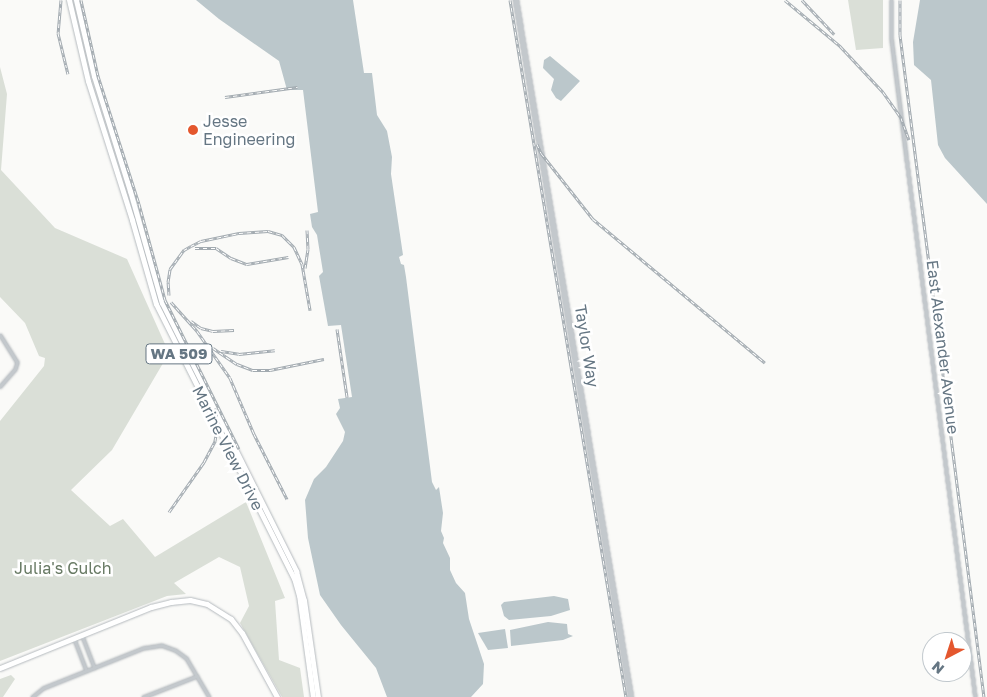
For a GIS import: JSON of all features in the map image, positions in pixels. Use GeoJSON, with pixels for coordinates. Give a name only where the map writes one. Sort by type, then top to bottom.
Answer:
{"type":"FeatureCollection","features":[{"type":"Feature","properties":{"kind":"main road","name":"Marine View Drive"},"geometry":{"type":"LineString","coordinates":[[69,0],[88,81],[132,220],[156,304],[294,578],[299,595],[314,697]]}},
{"type":"Feature","properties":{"kind":"main road","name":"Marine View Drive"},"geometry":{"type":"LineString","coordinates":[[76,0],[94,76],[162,303],[296,570],[304,600],[318,697]]}},
{"type":"Feature","properties":{"kind":"main road"},"geometry":{"type":"LineString","coordinates":[[0,668],[166,602],[190,600],[207,604],[224,613],[237,626],[277,697]]}},
{"type":"Feature","properties":{"kind":"street","name":"Taylor Way"},"geometry":{"type":"LineString","coordinates":[[516,0],[631,697]]}},
{"type":"Feature","properties":{"kind":"street","name":"East Alexander Avenue"},"geometry":{"type":"LineString","coordinates":[[891,0],[892,38],[902,128],[975,697]]}},
{"type":"Feature","properties":{"kind":"street"},"geometry":{"type":"LineString","coordinates":[[0,335],[17,361],[15,369],[0,386]]}},
{"type":"Feature","properties":{"kind":"street"},"geometry":{"type":"LineString","coordinates":[[82,636],[94,668]]}},
{"type":"Feature","properties":{"kind":"street"},"geometry":{"type":"LineString","coordinates":[[74,639],[86,671]]}},
{"type":"Feature","properties":{"kind":"street"},"geometry":{"type":"LineString","coordinates":[[32,697],[43,688],[143,648],[161,645],[181,654],[209,697]]}},
{"type":"Feature","properties":{"kind":"street"},"geometry":{"type":"LineString","coordinates":[[143,697],[197,676]]}},
{"type":"Feature","properties":{"kind":"green space"},"geometry":{"type":"Polygon","coordinates":[[[848,0],[883,0],[883,48],[856,50],[848,0]]]}},
{"type":"Feature","properties":{"kind":"green space","name":"Julia's Gulch"},"geometry":{"type":"Polygon","coordinates":[[[0,67],[7,94],[1,170],[55,228],[127,259],[169,353],[112,450],[71,490],[110,526],[123,519],[155,557],[246,502],[285,598],[275,601],[279,660],[300,668],[304,697],[282,697],[240,623],[249,606],[240,567],[219,557],[174,583],[186,594],[167,596],[0,661],[0,421],[44,366],[45,358],[39,356],[25,323],[0,297],[0,67]]]}},
{"type":"Feature","properties":{"kind":"green space"},"geometry":{"type":"Polygon","coordinates":[[[11,675],[15,679],[3,697],[0,697],[0,679],[11,675]]]}},
{"type":"Feature","properties":{"kind":"shaded area"},"geometry":{"type":"Polygon","coordinates":[[[196,0],[353,0],[364,73],[372,73],[377,115],[387,131],[392,157],[391,174],[403,255],[399,257],[401,264],[404,265],[406,277],[432,482],[436,490],[439,487],[443,513],[441,531],[444,538],[443,543],[450,558],[450,570],[456,583],[465,593],[469,619],[484,664],[483,684],[471,697],[387,697],[376,668],[341,625],[320,595],[308,538],[305,500],[314,479],[326,467],[343,441],[345,432],[336,414],[340,408],[338,399],[352,397],[341,325],[328,326],[319,276],[323,272],[317,235],[312,227],[310,214],[318,212],[303,90],[287,90],[279,61],[219,19],[196,0]]]}},
{"type":"Feature","properties":{"kind":"shaded area"},"geometry":{"type":"Polygon","coordinates":[[[920,0],[987,0],[987,204],[945,158],[938,145],[931,80],[914,65],[913,42],[920,0]]]}},
{"type":"Feature","properties":{"kind":"shaded area"},"geometry":{"type":"Polygon","coordinates":[[[550,56],[580,81],[561,101],[556,98],[551,90],[554,79],[543,68],[544,60],[550,56]]]}},
{"type":"Feature","properties":{"kind":"shaded area"},"geometry":{"type":"Polygon","coordinates":[[[554,596],[568,599],[570,610],[551,616],[509,620],[504,616],[501,605],[504,602],[554,596]]]}},
{"type":"Feature","properties":{"kind":"shaded area"},"geometry":{"type":"Polygon","coordinates":[[[548,622],[567,624],[568,634],[573,636],[563,640],[511,646],[510,630],[548,622]]]}},
{"type":"Feature","properties":{"kind":"shaded area"},"geometry":{"type":"Polygon","coordinates":[[[505,629],[508,648],[488,650],[478,633],[505,629]]]}},
{"type":"Feature","properties":{"kind":"railway"},"geometry":{"type":"LineString","coordinates":[[61,0],[58,33],[68,74]]}},
{"type":"Feature","properties":{"kind":"railway"},"geometry":{"type":"LineString","coordinates":[[81,0],[98,76],[139,204],[165,300],[239,449]]}},
{"type":"Feature","properties":{"kind":"railway"},"geometry":{"type":"LineString","coordinates":[[510,0],[626,697]]}},
{"type":"Feature","properties":{"kind":"railway"},"geometry":{"type":"LineString","coordinates":[[785,0],[840,46],[883,92],[901,118],[909,140]]}},
{"type":"Feature","properties":{"kind":"railway"},"geometry":{"type":"LineString","coordinates":[[802,0],[834,34]]}},
{"type":"Feature","properties":{"kind":"railway"},"geometry":{"type":"LineString","coordinates":[[900,0],[900,35],[984,697]]}},
{"type":"Feature","properties":{"kind":"railway"},"geometry":{"type":"LineString","coordinates":[[225,97],[297,87]]}},
{"type":"Feature","properties":{"kind":"railway"},"geometry":{"type":"LineString","coordinates":[[537,144],[541,153],[593,219],[765,363]]}},
{"type":"Feature","properties":{"kind":"railway"},"geometry":{"type":"LineString","coordinates":[[305,268],[308,249],[307,230]]}},
{"type":"Feature","properties":{"kind":"railway"},"geometry":{"type":"LineString","coordinates":[[169,295],[170,269],[184,250],[201,241],[239,233],[268,231],[282,235],[294,247],[302,264],[310,310]]}},
{"type":"Feature","properties":{"kind":"railway"},"geometry":{"type":"LineString","coordinates":[[195,248],[216,248],[231,258],[247,264],[288,257]]}},
{"type":"Feature","properties":{"kind":"railway"},"geometry":{"type":"LineString","coordinates":[[171,302],[197,331],[230,378],[254,434],[287,499]]}},
{"type":"Feature","properties":{"kind":"railway"},"geometry":{"type":"LineString","coordinates":[[191,321],[201,328],[213,331],[234,330]]}},
{"type":"Feature","properties":{"kind":"railway"},"geometry":{"type":"LineString","coordinates":[[337,329],[347,397]]}},
{"type":"Feature","properties":{"kind":"railway"},"geometry":{"type":"LineString","coordinates":[[213,348],[237,364],[253,370],[270,370],[324,359]]}},
{"type":"Feature","properties":{"kind":"railway"},"geometry":{"type":"LineString","coordinates":[[221,351],[239,354],[275,350]]}},
{"type":"Feature","properties":{"kind":"railway"},"geometry":{"type":"LineString","coordinates":[[169,512],[204,462],[215,441],[217,428],[216,408]]}},
{"type":"Feature","properties":{"kind":"place","name":"Jesse Engineering"},"geometry":{"type":"Point","coordinates":[193,130]}}]}
